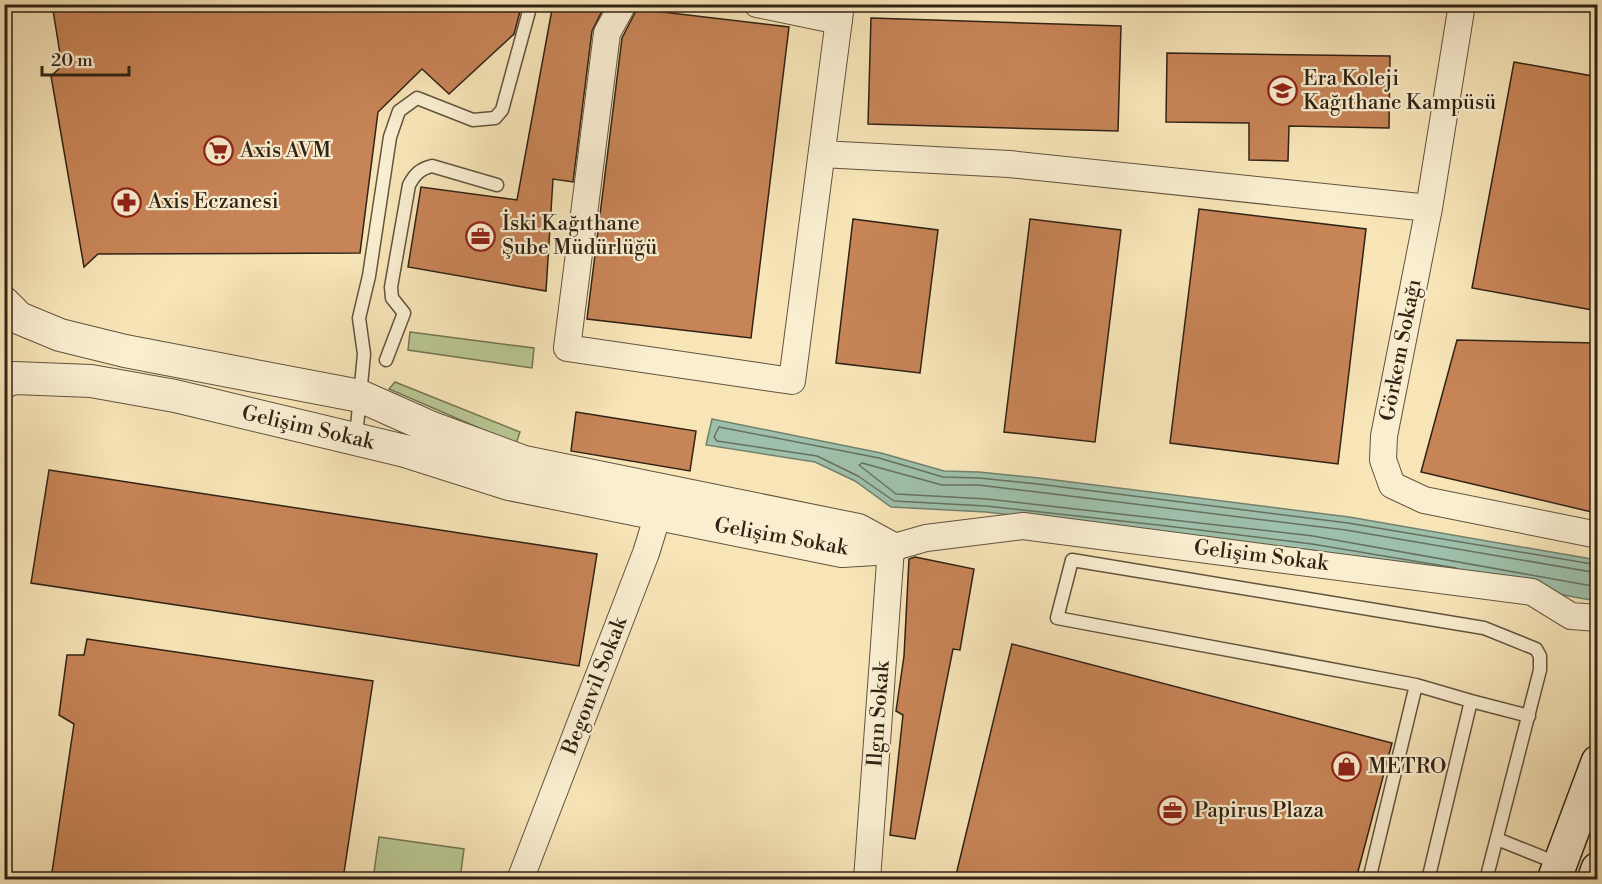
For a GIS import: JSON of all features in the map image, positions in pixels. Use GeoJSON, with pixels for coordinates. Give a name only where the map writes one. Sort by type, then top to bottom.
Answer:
{"type":"FeatureCollection","features":[{"type":"Feature","properties":{"kind":"main road"},"geometry":{"type":"LineString","coordinates":[[1557,872],[1598,762]]}},
{"type":"Feature","properties":{"kind":"main road"},"geometry":{"type":"LineString","coordinates":[[1594,879],[1598,869]]}},
{"type":"Feature","properties":{"kind":"street"},"geometry":{"type":"LineString","coordinates":[[623,4],[607,33],[567,348],[792,381],[840,13],[757,4]]}},
{"type":"Feature","properties":{"kind":"street","name":"Görkem Sokağı"},"geometry":{"type":"LineString","coordinates":[[1462,4],[1429,208],[1384,436],[1383,460],[1392,485],[1424,500],[1598,535]]}},
{"type":"Feature","properties":{"kind":"street"},"geometry":{"type":"LineString","coordinates":[[822,154],[1010,164],[1429,208]]}},
{"type":"Feature","properties":{"kind":"street"},"geometry":{"type":"LineString","coordinates":[[4,303],[19,318],[60,335],[125,351],[360,396],[432,428],[524,462],[661,503]]}},
{"type":"Feature","properties":{"kind":"street","name":"Gelişim Sokak"},"geometry":{"type":"LineString","coordinates":[[4,382],[14,378],[91,381],[175,396],[356,438],[509,484],[661,503],[842,551],[891,548],[926,538],[1023,526],[1532,592],[1571,616],[1598,618]]}},
{"type":"Feature","properties":{"kind":"street","name":"Begonvil Sokak"},"geometry":{"type":"LineString","coordinates":[[520,879],[646,553],[661,503]]}},
{"type":"Feature","properties":{"kind":"street","name":"Ilgın Sokak"},"geometry":{"type":"LineString","coordinates":[[867,879],[891,548]]}},
{"type":"Feature","properties":{"kind":"lane"},"geometry":{"type":"LineString","coordinates":[[356,438],[364,354],[359,318],[369,276],[390,137],[399,111],[417,98],[472,120],[485,121],[495,118],[502,110],[531,4]]}},
{"type":"Feature","properties":{"kind":"lane"},"geometry":{"type":"LineString","coordinates":[[386,360],[404,313],[392,298],[391,287],[409,185],[414,176],[421,169],[432,166],[497,185]]}},
{"type":"Feature","properties":{"kind":"lane"},"geometry":{"type":"LineString","coordinates":[[1486,879],[1529,716],[1540,670],[1540,656],[1536,649],[1484,628],[1072,560],[1057,618],[1416,685],[1529,716]]}},
{"type":"Feature","properties":{"kind":"lane"},"geometry":{"type":"LineString","coordinates":[[1369,879],[1416,685]]}},
{"type":"Feature","properties":{"kind":"lane"},"geometry":{"type":"LineString","coordinates":[[1428,879],[1471,701]]}},
{"type":"Feature","properties":{"kind":"lane"},"geometry":{"type":"LineString","coordinates":[[1497,839],[1557,872]]}},
{"type":"Feature","properties":{"kind":"green space"},"geometry":{"type":"Polygon","coordinates":[[[410,332],[534,348],[532,368],[408,350],[410,332]]]}},
{"type":"Feature","properties":{"kind":"green space"},"geometry":{"type":"Polygon","coordinates":[[[395,382],[520,432],[516,444],[389,389],[395,382]]]}},
{"type":"Feature","properties":{"kind":"green space"},"geometry":{"type":"Polygon","coordinates":[[[379,837],[464,849],[460,879],[373,879],[379,837]]]}},
{"type":"Feature","properties":{"kind":"water"},"geometry":{"type":"Polygon","coordinates":[[[712,419],[881,453],[944,471],[1039,478],[1349,517],[1597,560],[1597,601],[1311,550],[986,512],[891,507],[855,481],[815,462],[706,445],[712,419]]]}},
{"type":"Feature","properties":{"kind":"building","name":"Axis AVM"},"geometry":{"type":"Polygon","coordinates":[[[52,4],[522,4],[514,34],[449,94],[422,69],[378,112],[360,253],[98,254],[84,267],[51,76],[62,66],[52,4]]]}},
{"type":"Feature","properties":{"kind":"building"},"geometry":{"type":"Polygon","coordinates":[[[553,4],[605,5],[592,31],[573,182],[553,179],[546,291],[408,267],[421,187],[517,200],[553,4]]]}},
{"type":"Feature","properties":{"kind":"building"},"geometry":{"type":"Polygon","coordinates":[[[637,9],[789,27],[751,338],[587,319],[622,38],[637,9]]]}},
{"type":"Feature","properties":{"kind":"building"},"geometry":{"type":"Polygon","coordinates":[[[871,18],[1121,26],[1118,131],[868,124],[871,18]]]}},
{"type":"Feature","properties":{"kind":"building"},"geometry":{"type":"Polygon","coordinates":[[[1167,53],[1390,56],[1389,128],[1289,126],[1288,161],[1249,160],[1249,123],[1166,122],[1167,53]]]}},
{"type":"Feature","properties":{"kind":"building"},"geometry":{"type":"Polygon","coordinates":[[[1514,62],[1598,77],[1598,311],[1472,288],[1514,62]]]}},
{"type":"Feature","properties":{"kind":"building"},"geometry":{"type":"Polygon","coordinates":[[[1199,209],[1366,229],[1338,464],[1170,443],[1199,209]]]}},
{"type":"Feature","properties":{"kind":"building"},"geometry":{"type":"Polygon","coordinates":[[[853,219],[938,230],[920,373],[836,363],[853,219]]]}},
{"type":"Feature","properties":{"kind":"building"},"geometry":{"type":"Polygon","coordinates":[[[1030,219],[1121,230],[1095,442],[1004,432],[1030,219]]]}},
{"type":"Feature","properties":{"kind":"building"},"geometry":{"type":"Polygon","coordinates":[[[1457,340],[1598,343],[1598,490],[1592,512],[1421,472],[1457,340]]]}},
{"type":"Feature","properties":{"kind":"building"},"geometry":{"type":"Polygon","coordinates":[[[576,412],[696,431],[690,471],[571,451],[576,412]]]}},
{"type":"Feature","properties":{"kind":"building"},"geometry":{"type":"Polygon","coordinates":[[[49,470],[597,554],[579,666],[31,583],[49,470]]]}},
{"type":"Feature","properties":{"kind":"building"},"geometry":{"type":"Polygon","coordinates":[[[915,557],[974,569],[960,650],[953,649],[915,839],[890,835],[903,715],[896,711],[904,656],[909,559],[915,557]]]}},
{"type":"Feature","properties":{"kind":"building"},"geometry":{"type":"Polygon","coordinates":[[[87,639],[373,681],[343,879],[51,879],[74,724],[59,715],[67,655],[84,655],[87,639]]]}},
{"type":"Feature","properties":{"kind":"building","name":"Papirus Plaza"},"geometry":{"type":"Polygon","coordinates":[[[1012,644],[1392,743],[1356,879],[955,879],[1012,644]]]}},
{"type":"Feature","properties":{"kind":"place","name":"Era Koleji Kağıthane Kampüsü"},"geometry":{"type":"Point","coordinates":[1282,91]}},
{"type":"Feature","properties":{"kind":"place","name":"Axis AVM"},"geometry":{"type":"Point","coordinates":[219,151]}},
{"type":"Feature","properties":{"kind":"place","name":"Axis Eczanesi"},"geometry":{"type":"Point","coordinates":[127,202]}},
{"type":"Feature","properties":{"kind":"place","name":"İski Kağıthane Şube Müdürlüğü"},"geometry":{"type":"Point","coordinates":[481,236]}},
{"type":"Feature","properties":{"kind":"place","name":"METRO"},"geometry":{"type":"Point","coordinates":[1347,767]}},
{"type":"Feature","properties":{"kind":"place","name":"Papirus Plaza"},"geometry":{"type":"Point","coordinates":[1173,811]}}]}
